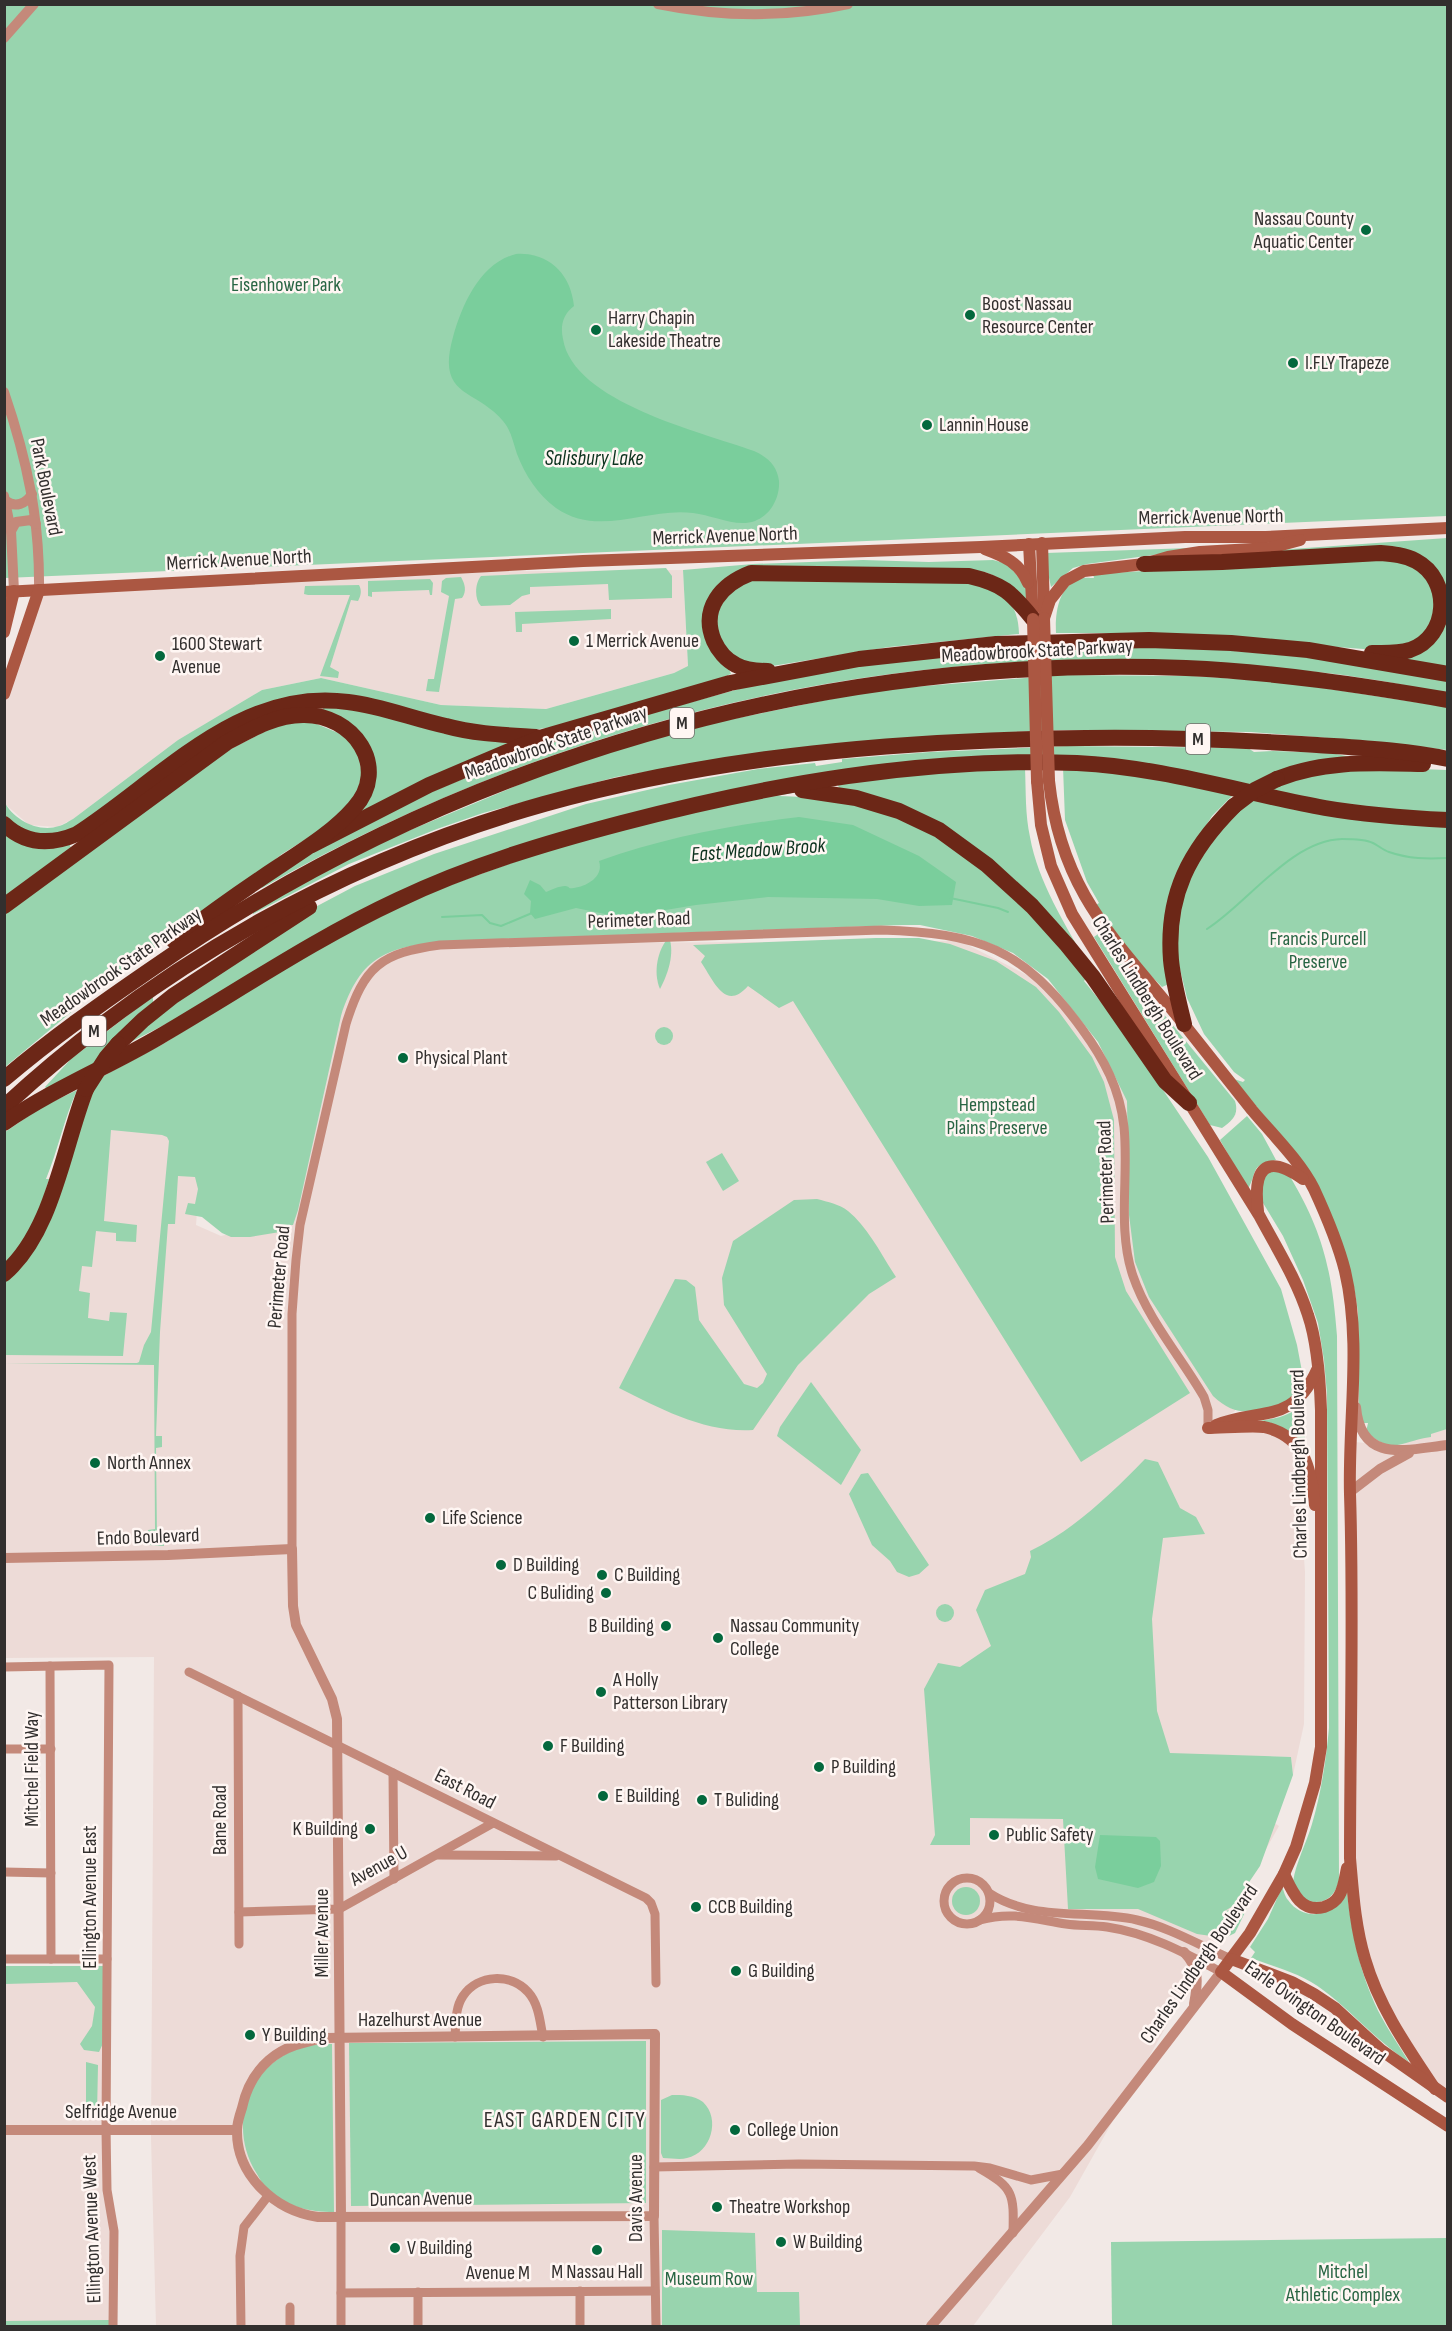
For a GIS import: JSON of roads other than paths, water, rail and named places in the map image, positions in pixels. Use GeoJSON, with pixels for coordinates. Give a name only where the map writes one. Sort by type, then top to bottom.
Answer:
{"type":"FeatureCollection","features":[{"type":"Feature","properties":{"kind":"highway"},"geometry":{"type":"LineString","coordinates":[[312,845],[429,785],[540,738],[730,683],[859,659],[926,650],[1043,642],[1149,640],[1389,654],[1411,650],[1424,642],[1434,632],[1442,613],[1441,594],[1436,581],[1427,569],[1416,560],[1397,554],[1144,564]]}},
{"type":"Feature","properties":{"kind":"highway"},"geometry":{"type":"LineString","coordinates":[[786,673],[754,670],[736,665],[717,646],[711,633],[711,614],[716,599],[732,581],[752,573],[763,572],[969,576],[1000,585],[1038,618]]}},
{"type":"Feature","properties":{"kind":"highway"},"geometry":{"type":"LineString","coordinates":[[1308,650],[1448,674]]}},
{"type":"Feature","properties":{"kind":"highway","name":"Meadowbrook State Parkway"},"geometry":{"type":"LineString","coordinates":[[4,1080],[38,1050],[93,1009],[202,934],[249,905],[374,837],[495,784],[582,753],[717,714],[797,697],[918,678],[977,672],[1087,668],[1185,668],[1238,672],[1358,684],[1448,700]]}},
{"type":"Feature","properties":{"kind":"highway"},"geometry":{"type":"LineString","coordinates":[[4,824],[19,835],[34,841],[61,840],[77,834],[227,728],[264,710],[290,704],[309,701],[351,702],[465,731],[540,738]]}},
{"type":"Feature","properties":{"kind":"highway"},"geometry":{"type":"LineString","coordinates":[[4,906],[226,743],[269,722],[301,715],[323,716],[346,728],[362,747],[368,772],[363,794],[355,808],[312,845],[204,918],[146,962],[93,1009]]}},
{"type":"Feature","properties":{"kind":"highway","name":"Meadowbrook State Parkway"},"geometry":{"type":"LineString","coordinates":[[4,1107],[73,1047],[169,977],[263,920],[370,866],[426,843],[494,820],[601,789],[722,767],[843,751],[1024,739],[1154,738],[1256,741],[1354,747],[1448,759]]}},
{"type":"Feature","properties":{"kind":"highway"},"geometry":{"type":"LineString","coordinates":[[4,1123],[48,1096],[160,1037],[314,943],[403,897],[480,866],[547,844],[655,814],[774,788],[855,775],[926,768],[1016,762],[1085,764],[1164,774],[1329,809],[1392,817],[1448,820]]}},
{"type":"Feature","properties":{"kind":"highway"},"geometry":{"type":"LineString","coordinates":[[1184,1024],[1171,962],[1170,940],[1173,908],[1179,886],[1191,859],[1210,830],[1234,806],[1255,790],[1276,779],[1310,768],[1339,764],[1448,765]]}},
{"type":"Feature","properties":{"kind":"highway"},"geometry":{"type":"LineString","coordinates":[[774,788],[840,795],[886,806],[939,830],[972,853],[1018,893],[1062,940],[1101,987],[1165,1081],[1189,1103]]}},
{"type":"Feature","properties":{"kind":"highway"},"geometry":{"type":"LineString","coordinates":[[4,1274],[28,1248],[43,1221],[86,1089],[105,1058],[142,1020],[173,996],[277,926],[334,893],[370,866]]}},
{"type":"Feature","properties":{"kind":"main road","name":"Merrick Avenue North"},"geometry":{"type":"LineString","coordinates":[[9,592],[583,561],[1448,528]]}},
{"type":"Feature","properties":{"kind":"main road"},"geometry":{"type":"LineString","coordinates":[[1038,618],[1065,581],[1072,576],[1097,568],[1144,564],[1168,557],[1200,552],[1270,548],[1321,534]]}},
{"type":"Feature","properties":{"kind":"main road","name":"Charles Lindbergh Boulevard"},"geometry":{"type":"LineString","coordinates":[[1035,543],[1031,594],[1038,618]]}},
{"type":"Feature","properties":{"kind":"main road","name":"Charles Lindbergh Boulevard"},"geometry":{"type":"LineString","coordinates":[[1035,543],[1043,781],[1041,825],[1051,866],[1072,914],[1259,1215],[1282,1257],[1309,1316],[1318,1369],[1321,1410],[1321,1747],[1310,1805],[1296,1847],[1266,1907],[1221,1972]]}},
{"type":"Feature","properties":{"kind":"main road"},"geometry":{"type":"LineString","coordinates":[[981,547],[1008,558],[1021,568],[1028,580],[1031,594]]}},
{"type":"Feature","properties":{"kind":"main road"},"geometry":{"type":"LineString","coordinates":[[4,694],[39,590]]}},
{"type":"Feature","properties":{"kind":"main road"},"geometry":{"type":"LineString","coordinates":[[4,632],[9,592]]}},
{"type":"Feature","properties":{"kind":"main road","name":"Charles Lindbergh Boulevard"},"geometry":{"type":"LineString","coordinates":[[1043,781],[1070,868],[1082,892],[1126,956],[1184,1024],[1312,1185],[1330,1226],[1345,1271],[1352,1320],[1353,1380],[1350,1492],[1350,1858],[1360,1943],[1373,1984],[1398,2033],[1435,2089]]}},
{"type":"Feature","properties":{"kind":"main road"},"geometry":{"type":"LineString","coordinates":[[1259,1215],[1256,1186],[1259,1174],[1264,1169],[1282,1167],[1312,1185]]}},
{"type":"Feature","properties":{"kind":"main road"},"geometry":{"type":"LineString","coordinates":[[1208,1428],[1234,1418],[1285,1409],[1294,1404],[1307,1390],[1318,1369]]}},
{"type":"Feature","properties":{"kind":"main road"},"geometry":{"type":"LineString","coordinates":[[1208,1428],[1263,1427],[1296,1443],[1307,1462],[1321,1541]]}},
{"type":"Feature","properties":{"kind":"main road"},"geometry":{"type":"LineString","coordinates":[[1284,1874],[1299,1901],[1313,1908],[1321,1908],[1331,1904],[1339,1897],[1350,1858]]}},
{"type":"Feature","properties":{"kind":"main road","name":"Earle Ovington Boulevard"},"geometry":{"type":"LineString","coordinates":[[1231,1959],[1292,1982],[1314,1994],[1335,2008],[1381,2050],[1448,2097]]}},
{"type":"Feature","properties":{"kind":"main road","name":"Earle Ovington Boulevard"},"geometry":{"type":"LineString","coordinates":[[1221,1972],[1292,2024],[1448,2126]]}},
{"type":"Feature","properties":{"kind":"street"},"geometry":{"type":"LineString","coordinates":[[4,38],[34,4]]}},
{"type":"Feature","properties":{"kind":"street"},"geometry":{"type":"LineString","coordinates":[[658,4],[705,8],[735,14],[794,14],[848,4]]}},
{"type":"Feature","properties":{"kind":"street","name":"Park Boulevard"},"geometry":{"type":"LineString","coordinates":[[4,392],[32,494],[39,550],[39,590]]}},
{"type":"Feature","properties":{"kind":"street"},"geometry":{"type":"LineString","coordinates":[[5,499],[13,505],[20,504],[26,502],[32,494]]}},
{"type":"Feature","properties":{"kind":"street"},"geometry":{"type":"LineString","coordinates":[[5,499],[11,531],[9,592]]}},
{"type":"Feature","properties":{"kind":"street"},"geometry":{"type":"LineString","coordinates":[[11,531],[16,522],[31,520],[36,524]]}},
{"type":"Feature","properties":{"kind":"street","name":"Perimeter Road"},"geometry":{"type":"LineString","coordinates":[[292,1549],[292,1314],[300,1225],[346,1024],[355,994],[378,965],[411,949],[440,945],[881,930],[920,931],[954,936],[998,950],[1017,961],[1049,987],[1099,1052],[1108,1068],[1120,1102],[1124,1128],[1126,1225],[1128,1257],[1133,1277],[1152,1314],[1198,1387],[1208,1428]]}},
{"type":"Feature","properties":{"kind":"street"},"geometry":{"type":"LineString","coordinates":[[1353,1380],[1357,1418],[1365,1436],[1390,1450],[1414,1450],[1448,1445]]}},
{"type":"Feature","properties":{"kind":"street"},"geometry":{"type":"LineString","coordinates":[[1350,1492],[1380,1469],[1414,1450]]}},
{"type":"Feature","properties":{"kind":"street","name":"Endo Boulevard"},"geometry":{"type":"LineString","coordinates":[[4,1558],[168,1556],[292,1549]]}},
{"type":"Feature","properties":{"kind":"street","name":"Miller Avenue"},"geometry":{"type":"LineString","coordinates":[[292,1549],[293,1606],[296,1625],[332,1699],[337,1719],[339,1746],[341,2326]]}},
{"type":"Feature","properties":{"kind":"street","name":"Ellington Avenue East"},"geometry":{"type":"LineString","coordinates":[[50,1666],[109,1665],[106,2130]]}},
{"type":"Feature","properties":{"kind":"street"},"geometry":{"type":"LineString","coordinates":[[4,1667],[50,1666]]}},
{"type":"Feature","properties":{"kind":"street","name":"Mitchel Field Way"},"geometry":{"type":"LineString","coordinates":[[50,1666],[51,1959]]}},
{"type":"Feature","properties":{"kind":"street","name":"East Road"},"geometry":{"type":"LineString","coordinates":[[189,1672],[646,1898],[651,1903],[655,1914],[656,1983]]}},
{"type":"Feature","properties":{"kind":"street","name":"Bane Road"},"geometry":{"type":"LineString","coordinates":[[238,1696],[239,1944]]}},
{"type":"Feature","properties":{"kind":"street"},"geometry":{"type":"LineString","coordinates":[[4,1749],[51,1749]]}},
{"type":"Feature","properties":{"kind":"street"},"geometry":{"type":"LineString","coordinates":[[393,1773],[394,1879]]}},
{"type":"Feature","properties":{"kind":"street","name":"Avenue U"},"geometry":{"type":"LineString","coordinates":[[239,1912],[339,1910],[493,1823]]}},
{"type":"Feature","properties":{"kind":"street"},"geometry":{"type":"LineString","coordinates":[[436,1855],[560,1856]]}},
{"type":"Feature","properties":{"kind":"street"},"geometry":{"type":"LineString","coordinates":[[4,1872],[51,1873]]}},
{"type":"Feature","properties":{"kind":"street"},"geometry":{"type":"LineString","coordinates":[[969,1878],[982,1883],[989,1893],[989,1908],[980,1920],[965,1925],[952,1920],[944,1909],[944,1895],[953,1882],[969,1878]]}},
{"type":"Feature","properties":{"kind":"street","name":"Earle Ovington Boulevard"},"geometry":{"type":"LineString","coordinates":[[989,1893],[1012,1906],[1071,1915],[1109,1915],[1140,1920],[1231,1959]]}},
{"type":"Feature","properties":{"kind":"street","name":"Earle Ovington Boulevard"},"geometry":{"type":"LineString","coordinates":[[980,1920],[999,1915],[1017,1915],[1071,1925],[1107,1927],[1151,1938],[1221,1972]]}},
{"type":"Feature","properties":{"kind":"street"},"geometry":{"type":"LineString","coordinates":[[1184,1953],[1195,1966],[1198,1976],[1194,2006]]}},
{"type":"Feature","properties":{"kind":"street"},"geometry":{"type":"LineString","coordinates":[[4,1959],[107,1959]]}},
{"type":"Feature","properties":{"kind":"street","name":"Charles Lindbergh Boulevard"},"geometry":{"type":"LineString","coordinates":[[931,2326],[1063,2174],[1140,2080],[1221,1972]]}},
{"type":"Feature","properties":{"kind":"street"},"geometry":{"type":"LineString","coordinates":[[455,2037],[456,2016],[463,1996],[478,1983],[497,1978],[514,1982],[528,1992],[536,2005],[543,2037]]}},
{"type":"Feature","properties":{"kind":"street","name":"Hazelhurst Avenue"},"geometry":{"type":"LineString","coordinates":[[237,2130],[246,2090],[257,2072],[269,2060],[301,2042],[324,2038],[655,2034]]}},
{"type":"Feature","properties":{"kind":"street","name":"Davis Avenue"},"geometry":{"type":"LineString","coordinates":[[655,2034],[656,2326]]}},
{"type":"Feature","properties":{"kind":"street","name":"Selfridge Avenue"},"geometry":{"type":"LineString","coordinates":[[4,2130],[237,2130]]}},
{"type":"Feature","properties":{"kind":"street","name":"Ellington Avenue West"},"geometry":{"type":"LineString","coordinates":[[106,2130],[107,2190],[114,2231],[113,2326]]}},
{"type":"Feature","properties":{"kind":"street","name":"Duncan Avenue"},"geometry":{"type":"LineString","coordinates":[[237,2130],[246,2166],[255,2182],[268,2196],[288,2209],[306,2215],[342,2218],[654,2216]]}},
{"type":"Feature","properties":{"kind":"street"},"geometry":{"type":"LineString","coordinates":[[654,2167],[818,2164],[974,2166],[990,2168],[1031,2180],[1063,2174]]}},
{"type":"Feature","properties":{"kind":"street"},"geometry":{"type":"LineString","coordinates":[[974,2166],[1005,2185],[1013,2198],[1013,2233]]}},
{"type":"Feature","properties":{"kind":"street"},"geometry":{"type":"LineString","coordinates":[[241,2326],[240,2256],[244,2226],[268,2196]]}},
{"type":"Feature","properties":{"kind":"street"},"geometry":{"type":"LineString","coordinates":[[580,2291],[580,2326]]}},
{"type":"Feature","properties":{"kind":"street","name":"Avenue M"},"geometry":{"type":"LineString","coordinates":[[341,2293],[655,2291]]}},
{"type":"Feature","properties":{"kind":"street"},"geometry":{"type":"LineString","coordinates":[[418,2292],[418,2326]]}},
{"type":"Feature","properties":{"kind":"street"},"geometry":{"type":"LineString","coordinates":[[290,2307],[290,2326]]}},
{"type":"Feature","properties":{"kind":"water","name":"Salisbury Lake"},"geometry":{"type":"Polygon","coordinates":[[[516,254],[528,254],[548,261],[563,275],[572,294],[574,306],[563,321],[563,339],[572,361],[590,380],[614,397],[642,412],[754,451],[771,462],[778,475],[779,487],[776,499],[766,514],[748,523],[676,512],[623,520],[589,521],[572,517],[543,497],[524,469],[506,425],[492,410],[461,390],[454,382],[450,371],[449,357],[453,337],[467,299],[492,266],[516,254]]]}},
{"type":"Feature","properties":{"kind":"water"},"geometry":{"type":"Polygon","coordinates":[[[799,817],[853,825],[919,856],[956,882],[952,905],[919,906],[877,899],[768,897],[647,913],[610,915],[576,908],[535,919],[530,913],[531,901],[524,894],[530,880],[540,885],[546,892],[563,886],[579,887],[589,883],[597,876],[599,861],[623,853],[698,833],[799,817]]]}},
{"type":"Feature","properties":{"kind":"water"},"geometry":{"type":"Polygon","coordinates":[[[1100,1835],[1156,1837],[1160,1841],[1161,1866],[1154,1882],[1138,1888],[1098,1879],[1095,1867],[1100,1835]]]}},
{"type":"Feature","properties":{"kind":"waterway","name":"East Meadow Brook"},"geometry":{"type":"LineString","coordinates":[[1207,929],[1287,861],[1323,842],[1342,839],[1362,840],[1404,856],[1448,858]]}},
{"type":"Feature","properties":{"kind":"waterway","name":"East Meadow Brook"},"geometry":{"type":"LineString","coordinates":[[950,898],[1008,912]]}},
{"type":"Feature","properties":{"kind":"waterway","name":"East Meadow Brook"},"geometry":{"type":"LineString","coordinates":[[442,917],[482,915],[490,923],[501,926],[532,913]]}},
{"type":"Feature","properties":{"kind":"place","name":"Nassau County Aquatic Center"},"geometry":{"type":"Point","coordinates":[1366,230]}},
{"type":"Feature","properties":{"kind":"place","name":"Boost Nassau Resource Center"},"geometry":{"type":"Point","coordinates":[970,315]}},
{"type":"Feature","properties":{"kind":"place","name":"Harry Chapin Lakeside Theatre"},"geometry":{"type":"Point","coordinates":[596,330]}},
{"type":"Feature","properties":{"kind":"place","name":"I.FLY Trapeze"},"geometry":{"type":"Point","coordinates":[1293,363]}},
{"type":"Feature","properties":{"kind":"place","name":"Lannin House"},"geometry":{"type":"Point","coordinates":[927,425]}},
{"type":"Feature","properties":{"kind":"place","name":"1 Merrick Avenue"},"geometry":{"type":"Point","coordinates":[574,641]}},
{"type":"Feature","properties":{"kind":"place","name":"1600 Stewart Avenue"},"geometry":{"type":"Point","coordinates":[160,656]}},
{"type":"Feature","properties":{"kind":"place","name":"Physical Plant"},"geometry":{"type":"Point","coordinates":[403,1058]}},
{"type":"Feature","properties":{"kind":"place","name":"North Annex"},"geometry":{"type":"Point","coordinates":[95,1463]}},
{"type":"Feature","properties":{"kind":"place","name":"Life Science"},"geometry":{"type":"Point","coordinates":[430,1518]}},
{"type":"Feature","properties":{"kind":"place","name":"D Building"},"geometry":{"type":"Point","coordinates":[501,1565]}},
{"type":"Feature","properties":{"kind":"place","name":"C Building"},"geometry":{"type":"Point","coordinates":[602,1575]}},
{"type":"Feature","properties":{"kind":"place","name":"C Buliding"},"geometry":{"type":"Point","coordinates":[606,1593]}},
{"type":"Feature","properties":{"kind":"place","name":"B Building"},"geometry":{"type":"Point","coordinates":[666,1626]}},
{"type":"Feature","properties":{"kind":"place","name":"Nassau Community College"},"geometry":{"type":"Point","coordinates":[718,1638]}},
{"type":"Feature","properties":{"kind":"place","name":"A Holly Patterson Library"},"geometry":{"type":"Point","coordinates":[601,1692]}},
{"type":"Feature","properties":{"kind":"place","name":"F Building"},"geometry":{"type":"Point","coordinates":[548,1746]}},
{"type":"Feature","properties":{"kind":"place","name":"P Building"},"geometry":{"type":"Point","coordinates":[819,1767]}},
{"type":"Feature","properties":{"kind":"place","name":"E Building"},"geometry":{"type":"Point","coordinates":[603,1796]}},
{"type":"Feature","properties":{"kind":"place","name":"T Buliding"},"geometry":{"type":"Point","coordinates":[702,1800]}},
{"type":"Feature","properties":{"kind":"place","name":"K Building"},"geometry":{"type":"Point","coordinates":[370,1829]}},
{"type":"Feature","properties":{"kind":"place","name":"Public Safety"},"geometry":{"type":"Point","coordinates":[994,1835]}},
{"type":"Feature","properties":{"kind":"place","name":"CCB Building"},"geometry":{"type":"Point","coordinates":[696,1907]}},
{"type":"Feature","properties":{"kind":"place","name":"G Building"},"geometry":{"type":"Point","coordinates":[736,1971]}},
{"type":"Feature","properties":{"kind":"place","name":"Y Building"},"geometry":{"type":"Point","coordinates":[250,2035]}},
{"type":"Feature","properties":{"kind":"place","name":"College Union"},"geometry":{"type":"Point","coordinates":[735,2130]}},
{"type":"Feature","properties":{"kind":"place","name":"Theatre Workshop"},"geometry":{"type":"Point","coordinates":[717,2207]}},
{"type":"Feature","properties":{"kind":"place","name":"W Building"},"geometry":{"type":"Point","coordinates":[781,2242]}},
{"type":"Feature","properties":{"kind":"place","name":"V Building"},"geometry":{"type":"Point","coordinates":[395,2248]}},
{"type":"Feature","properties":{"kind":"place","name":"M Nassau Hall"},"geometry":{"type":"Point","coordinates":[597,2250]}},
{"type":"Feature","properties":{"kind":"district","name":"EAST GARDEN CITY"},"geometry":{"type":"Point","coordinates":[565,2120]}},
{"type":"Feature","properties":{"kind":"park label","name":"Eisenhower Park"},"geometry":{"type":"Point","coordinates":[286,285]}},
{"type":"Feature","properties":{"kind":"park label","name":"Francis Purcell Preserve"},"geometry":{"type":"Point","coordinates":[1318,950]}},
{"type":"Feature","properties":{"kind":"park label","name":"Hempstead Plains Preserve"},"geometry":{"type":"Point","coordinates":[997,1116]}},
{"type":"Feature","properties":{"kind":"park label","name":"Museum Row"},"geometry":{"type":"Point","coordinates":[709,2279]}},
{"type":"Feature","properties":{"kind":"park label","name":"Mitchel Athletic Complex"},"geometry":{"type":"Point","coordinates":[1343,2284]}}]}
